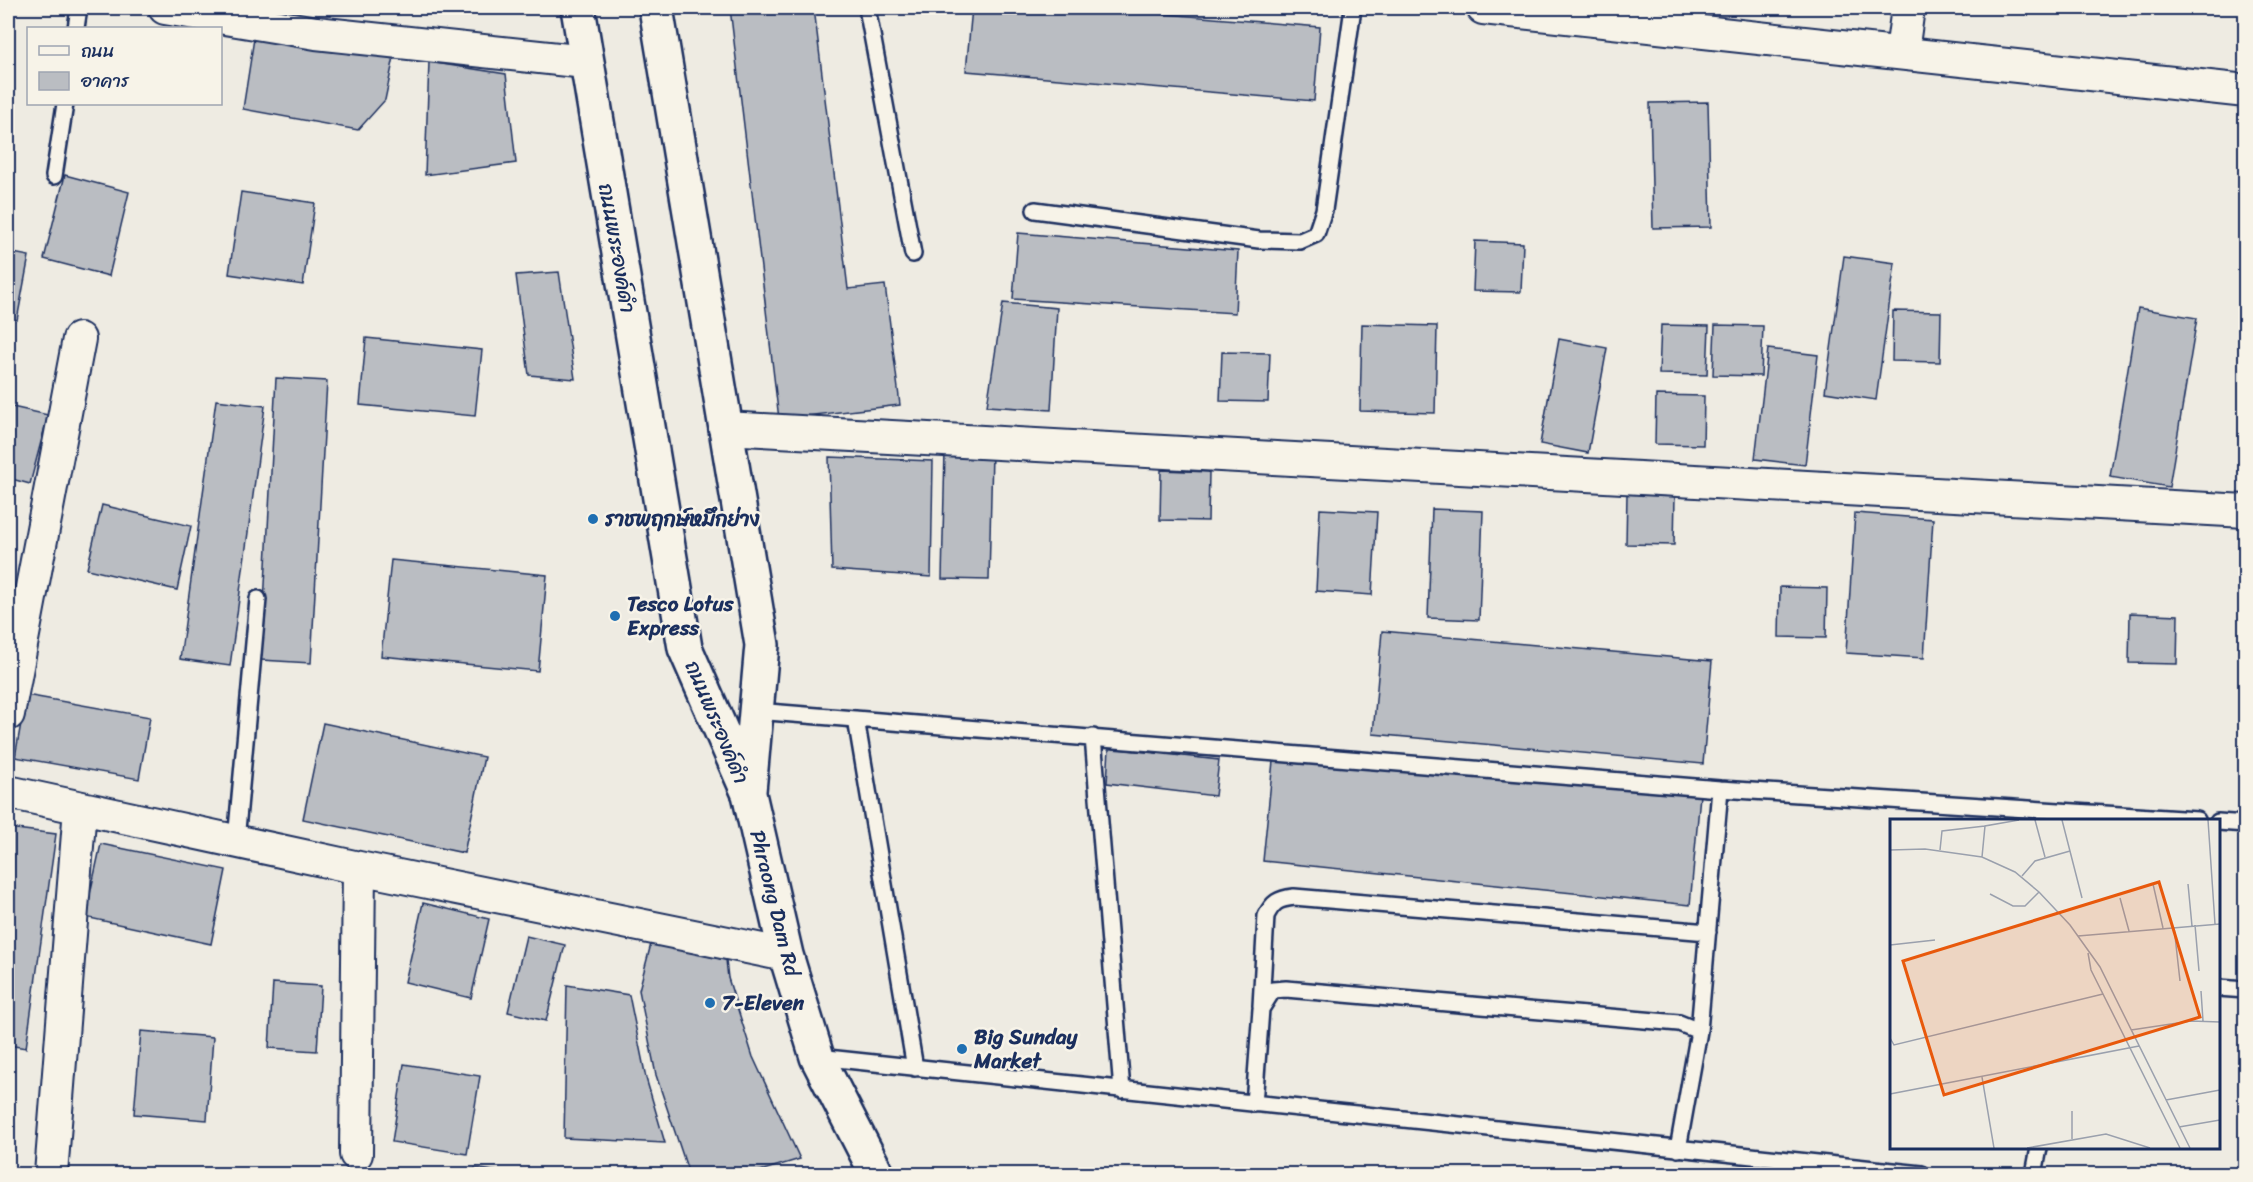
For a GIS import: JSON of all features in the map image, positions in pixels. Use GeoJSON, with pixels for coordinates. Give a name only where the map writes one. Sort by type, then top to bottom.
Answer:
{"type":"FeatureCollection","features":[{"type":"Feature","properties":{"kind":"street"},"geometry":{"type":"LineString","coordinates":[[165,8],[316,33],[586,62]]}},
{"type":"Feature","properties":{"kind":"street","name":"ถนนพระองค์ดำ"},"geometry":{"type":"LineString","coordinates":[[578,8],[685,648],[749,794]]}},
{"type":"Feature","properties":{"kind":"street","name":"ถนนพระองค์ดำ"},"geometry":{"type":"LineString","coordinates":[[656,8],[762,645],[749,794]]}},
{"type":"Feature","properties":{"kind":"street"},"geometry":{"type":"LineString","coordinates":[[1484,8],[1902,52],[2246,92]]}},
{"type":"Feature","properties":{"kind":"street"},"geometry":{"type":"LineString","coordinates":[[1902,52],[1908,8]]}},
{"type":"Feature","properties":{"kind":"street"},"geometry":{"type":"LineString","coordinates":[[8,714],[79,339]]}},
{"type":"Feature","properties":{"kind":"street"},"geometry":{"type":"LineString","coordinates":[[725,428],[2246,512]]}},
{"type":"Feature","properties":{"kind":"street"},"geometry":{"type":"LineString","coordinates":[[8,792],[359,868],[786,955]]}},
{"type":"Feature","properties":{"kind":"street","name":"Phraong Dam Rd"},"geometry":{"type":"LineString","coordinates":[[749,794],[786,955],[817,1057],[877,1174]]}},
{"type":"Feature","properties":{"kind":"street"},"geometry":{"type":"LineString","coordinates":[[51,1174],[80,808]]}},
{"type":"Feature","properties":{"kind":"street"},"geometry":{"type":"LineString","coordinates":[[356,1154],[359,868]]}},
{"type":"Feature","properties":{"kind":"lane"},"geometry":{"type":"LineString","coordinates":[[76,27],[79,8]]}},
{"type":"Feature","properties":{"kind":"lane"},"geometry":{"type":"LineString","coordinates":[[867,8],[913,254]]}},
{"type":"Feature","properties":{"kind":"lane"},"geometry":{"type":"LineString","coordinates":[[1035,210],[1258,240],[1300,242],[1316,234],[1324,210],[1353,8]]}},
{"type":"Feature","properties":{"kind":"lane"},"geometry":{"type":"LineString","coordinates":[[54,176],[65,105]]}},
{"type":"Feature","properties":{"kind":"lane"},"geometry":{"type":"LineString","coordinates":[[236,841],[258,598]]}},
{"type":"Feature","properties":{"kind":"lane"},"geometry":{"type":"LineString","coordinates":[[756,711],[1720,789],[2113,818],[2156,819]]}},
{"type":"Feature","properties":{"kind":"lane"},"geometry":{"type":"LineString","coordinates":[[856,719],[915,1068]]}},
{"type":"Feature","properties":{"kind":"lane"},"geometry":{"type":"LineString","coordinates":[[1093,737],[1122,1090]]}},
{"type":"Feature","properties":{"kind":"lane"},"geometry":{"type":"LineString","coordinates":[[1678,1149],[1700,1031],[1720,789]]}},
{"type":"Feature","properties":{"kind":"lane"},"geometry":{"type":"LineString","coordinates":[[2220,822],[2246,824]]}},
{"type":"Feature","properties":{"kind":"lane"},"geometry":{"type":"LineString","coordinates":[[1254,1104],[1266,916],[1272,903],[1281,899],[1294,897],[1708,932]]}},
{"type":"Feature","properties":{"kind":"lane"},"geometry":{"type":"LineString","coordinates":[[2220,988],[2246,990]]}},
{"type":"Feature","properties":{"kind":"lane"},"geometry":{"type":"LineString","coordinates":[[1261,1009],[1273,990],[1286,989],[1679,1023],[1700,1031]]}},
{"type":"Feature","properties":{"kind":"lane"},"geometry":{"type":"LineString","coordinates":[[817,1057],[1922,1174]]}},
{"type":"Feature","properties":{"kind":"lane"},"geometry":{"type":"LineString","coordinates":[[2034,1174],[2039,1149]]}},
{"type":"Feature","properties":{"kind":"building"},"geometry":{"type":"Polygon","coordinates":[[[730,8],[814,8],[848,289],[885,285],[900,405],[779,419],[730,8]]]}},
{"type":"Feature","properties":{"kind":"building"},"geometry":{"type":"Polygon","coordinates":[[[972,8],[1094,8],[1320,27],[1314,101],[966,71],[972,8]]]}},
{"type":"Feature","properties":{"kind":"building"},"geometry":{"type":"Polygon","coordinates":[[[255,32],[394,57],[385,100],[358,130],[243,109],[255,32]]]}},
{"type":"Feature","properties":{"kind":"building"},"geometry":{"type":"Polygon","coordinates":[[[429,62],[506,74],[516,163],[425,175],[429,62]]]}},
{"type":"Feature","properties":{"kind":"building"},"geometry":{"type":"Polygon","coordinates":[[[1708,102],[1711,227],[1653,228],[1650,103],[1708,102]]]}},
{"type":"Feature","properties":{"kind":"building"},"geometry":{"type":"Polygon","coordinates":[[[65,175],[129,192],[109,276],[44,259],[65,175]]]}},
{"type":"Feature","properties":{"kind":"building"},"geometry":{"type":"Polygon","coordinates":[[[241,192],[315,203],[303,285],[229,274],[241,192]]]}},
{"type":"Feature","properties":{"kind":"building"},"geometry":{"type":"Polygon","coordinates":[[[1018,233],[1238,251],[1235,313],[1013,299],[1018,233]]]}},
{"type":"Feature","properties":{"kind":"building"},"geometry":{"type":"Polygon","coordinates":[[[1475,241],[1523,243],[1521,292],[1473,291],[1475,241]]]}},
{"type":"Feature","properties":{"kind":"building"},"geometry":{"type":"Polygon","coordinates":[[[8,252],[29,256],[17,320],[8,318],[8,252]]]}},
{"type":"Feature","properties":{"kind":"building"},"geometry":{"type":"Polygon","coordinates":[[[1844,256],[1895,263],[1876,400],[1825,392],[1844,256]]]}},
{"type":"Feature","properties":{"kind":"building"},"geometry":{"type":"Polygon","coordinates":[[[559,272],[575,379],[529,375],[516,275],[559,272]]]}},
{"type":"Feature","properties":{"kind":"building"},"geometry":{"type":"Polygon","coordinates":[[[1003,303],[1057,308],[1051,410],[987,406],[1003,303]]]}},
{"type":"Feature","properties":{"kind":"building"},"geometry":{"type":"Polygon","coordinates":[[[2138,308],[2197,318],[2169,487],[2110,477],[2138,308]]]}},
{"type":"Feature","properties":{"kind":"building"},"geometry":{"type":"Polygon","coordinates":[[[1893,311],[1941,312],[1940,362],[1892,361],[1893,311]]]}},
{"type":"Feature","properties":{"kind":"building"},"geometry":{"type":"Polygon","coordinates":[[[1362,324],[1437,326],[1435,413],[1360,411],[1362,324]]]}},
{"type":"Feature","properties":{"kind":"building"},"geometry":{"type":"Polygon","coordinates":[[[1661,325],[1709,326],[1707,375],[1659,374],[1661,325]]]}},
{"type":"Feature","properties":{"kind":"building"},"geometry":{"type":"Polygon","coordinates":[[[1715,325],[1763,326],[1761,376],[1713,375],[1715,325]]]}},
{"type":"Feature","properties":{"kind":"building"},"geometry":{"type":"Polygon","coordinates":[[[366,338],[482,350],[475,416],[360,405],[366,338]]]}},
{"type":"Feature","properties":{"kind":"building"},"geometry":{"type":"Polygon","coordinates":[[[1559,339],[1607,348],[1588,453],[1540,444],[1559,339]]]}},
{"type":"Feature","properties":{"kind":"building"},"geometry":{"type":"Polygon","coordinates":[[[1768,349],[1818,355],[1805,465],[1755,459],[1768,349]]]}},
{"type":"Feature","properties":{"kind":"building"},"geometry":{"type":"Polygon","coordinates":[[[1222,352],[1270,353],[1268,402],[1220,401],[1222,352]]]}},
{"type":"Feature","properties":{"kind":"building"},"geometry":{"type":"Polygon","coordinates":[[[276,378],[327,381],[311,663],[261,660],[276,378]]]}},
{"type":"Feature","properties":{"kind":"building"},"geometry":{"type":"Polygon","coordinates":[[[1656,395],[1704,396],[1703,445],[1655,444],[1656,395]]]}},
{"type":"Feature","properties":{"kind":"building"},"geometry":{"type":"Polygon","coordinates":[[[216,400],[265,406],[230,666],[180,659],[216,400]]]}},
{"type":"Feature","properties":{"kind":"building"},"geometry":{"type":"Polygon","coordinates":[[[8,406],[48,415],[30,484],[8,478],[8,406]]]}},
{"type":"Feature","properties":{"kind":"building"},"geometry":{"type":"Polygon","coordinates":[[[2245,448],[2246,497],[2244,497],[2245,448]]]}},
{"type":"Feature","properties":{"kind":"building"},"geometry":{"type":"Polygon","coordinates":[[[945,451],[992,453],[989,580],[942,579],[945,451]]]}},
{"type":"Feature","properties":{"kind":"building"},"geometry":{"type":"Polygon","coordinates":[[[829,457],[933,461],[931,577],[832,570],[829,457]]]}},
{"type":"Feature","properties":{"kind":"building"},"geometry":{"type":"Polygon","coordinates":[[[1161,470],[1209,472],[1208,521],[1160,520],[1161,470]]]}},
{"type":"Feature","properties":{"kind":"building"},"geometry":{"type":"Polygon","coordinates":[[[1627,494],[1675,495],[1674,545],[1626,544],[1627,494]]]}},
{"type":"Feature","properties":{"kind":"building"},"geometry":{"type":"Polygon","coordinates":[[[102,505],[191,526],[177,590],[87,569],[102,505]]]}},
{"type":"Feature","properties":{"kind":"building"},"geometry":{"type":"Polygon","coordinates":[[[1320,509],[1377,512],[1372,595],[1316,591],[1320,509]]]}},
{"type":"Feature","properties":{"kind":"building"},"geometry":{"type":"Polygon","coordinates":[[[1432,509],[1483,511],[1479,620],[1428,618],[1432,509]]]}},
{"type":"Feature","properties":{"kind":"building"},"geometry":{"type":"Polygon","coordinates":[[[1855,513],[1933,519],[1924,658],[1846,653],[1855,513]]]}},
{"type":"Feature","properties":{"kind":"building"},"geometry":{"type":"Polygon","coordinates":[[[391,560],[547,575],[538,671],[381,656],[391,560]]]}},
{"type":"Feature","properties":{"kind":"building"},"geometry":{"type":"Polygon","coordinates":[[[1780,587],[1827,588],[1826,638],[1779,637],[1780,587]]]}},
{"type":"Feature","properties":{"kind":"building"},"geometry":{"type":"Polygon","coordinates":[[[2130,613],[2178,615],[2177,664],[2129,663],[2130,613]]]}},
{"type":"Feature","properties":{"kind":"building"},"geometry":{"type":"Polygon","coordinates":[[[1382,631],[1712,661],[1703,764],[1373,734],[1382,631]]]}},
{"type":"Feature","properties":{"kind":"building"},"geometry":{"type":"Polygon","coordinates":[[[26,695],[150,717],[139,779],[15,757],[26,695]]]}},
{"type":"Feature","properties":{"kind":"building"},"geometry":{"type":"Polygon","coordinates":[[[323,723],[484,757],[464,853],[303,819],[323,723]]]}},
{"type":"Feature","properties":{"kind":"building"},"geometry":{"type":"Polygon","coordinates":[[[1109,748],[1219,760],[1215,796],[1107,783],[1109,748]]]}},
{"type":"Feature","properties":{"kind":"building"},"geometry":{"type":"Polygon","coordinates":[[[1274,751],[1700,795],[1690,905],[1263,861],[1274,751]]]}},
{"type":"Feature","properties":{"kind":"building"},"geometry":{"type":"Polygon","coordinates":[[[8,828],[56,834],[26,1048],[8,1045],[8,828]]]}},
{"type":"Feature","properties":{"kind":"building"},"geometry":{"type":"Polygon","coordinates":[[[101,844],[226,870],[211,944],[85,917],[101,844]]]}},
{"type":"Feature","properties":{"kind":"building"},"geometry":{"type":"Polygon","coordinates":[[[423,903],[489,919],[471,998],[405,982],[423,903]]]}},
{"type":"Feature","properties":{"kind":"building"},"geometry":{"type":"Polygon","coordinates":[[[526,936],[565,945],[546,1021],[508,1012],[526,936]]]}},
{"type":"Feature","properties":{"kind":"building"},"geometry":{"type":"Polygon","coordinates":[[[651,944],[726,960],[728,978],[753,1057],[800,1159],[750,1174],[689,1174],[656,1075],[639,990],[651,944]]]}},
{"type":"Feature","properties":{"kind":"building"},"geometry":{"type":"Polygon","coordinates":[[[273,983],[321,986],[317,1051],[269,1048],[273,983]]]}},
{"type":"Feature","properties":{"kind":"building"},"geometry":{"type":"Polygon","coordinates":[[[567,985],[629,995],[646,1078],[665,1143],[564,1138],[567,985]]]}},
{"type":"Feature","properties":{"kind":"building"},"geometry":{"type":"Polygon","coordinates":[[[141,1031],[213,1037],[207,1120],[134,1114],[141,1031]]]}},
{"type":"Feature","properties":{"kind":"building"},"geometry":{"type":"Polygon","coordinates":[[[404,1064],[480,1076],[467,1154],[392,1142],[404,1064]]]}},
{"type":"Feature","properties":{"kind":"building"},"geometry":{"type":"Polygon","coordinates":[[[475,1168],[512,1174],[474,1174],[475,1168]]]}},
{"type":"Feature","properties":{"kind":"building"},"geometry":{"type":"Polygon","coordinates":[[[806,1169],[808,1174],[788,1174],[806,1169]]]}},
{"type":"Feature","properties":{"kind":"building"},"geometry":{"type":"Polygon","coordinates":[[[326,1171],[365,1174],[326,1174],[326,1171]]]}},
{"type":"Feature","properties":{"kind":"place","name":"ราชพฤกษ์หมึกย่าง"},"geometry":{"type":"Point","coordinates":[593,519]}},
{"type":"Feature","properties":{"kind":"place","name":"Tesco Lotus Express"},"geometry":{"type":"Point","coordinates":[615,616]}},
{"type":"Feature","properties":{"kind":"place","name":"7-Eleven"},"geometry":{"type":"Point","coordinates":[710,1003]}},
{"type":"Feature","properties":{"kind":"place","name":"Big Sunday Market"},"geometry":{"type":"Point","coordinates":[962,1049]}}]}
